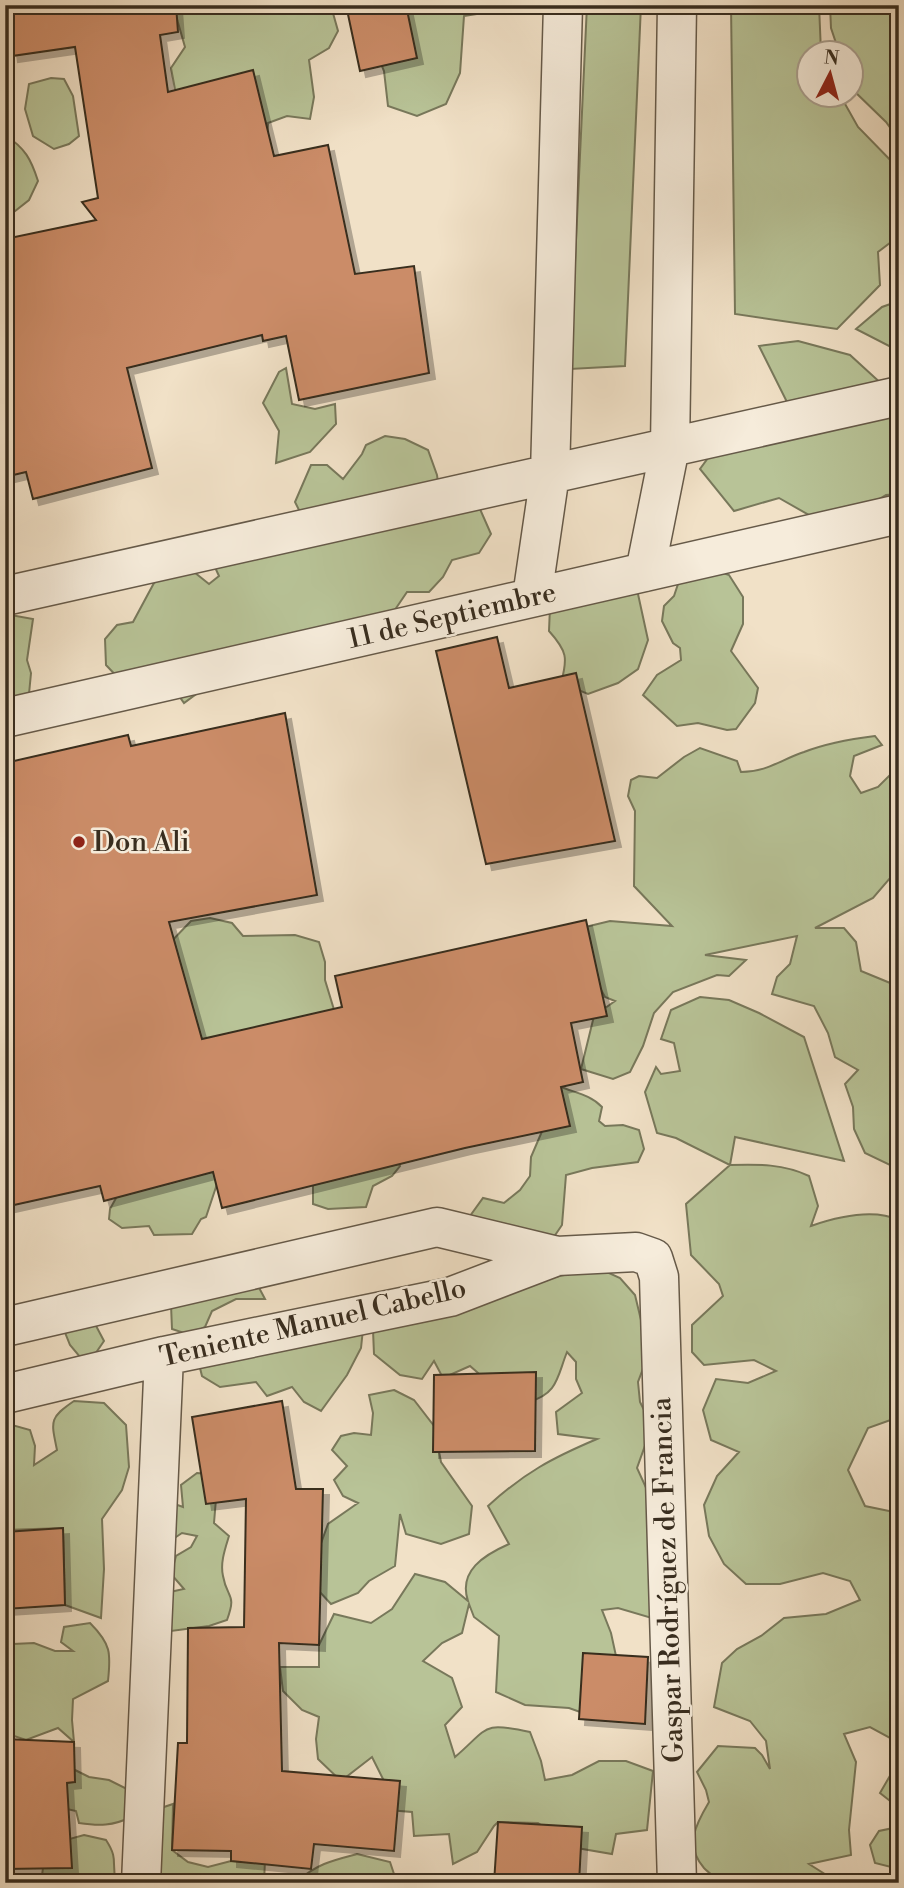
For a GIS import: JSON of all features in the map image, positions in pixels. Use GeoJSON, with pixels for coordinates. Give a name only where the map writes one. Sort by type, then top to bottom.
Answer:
{"type":"FeatureCollection","features":[{"type":"Feature","properties":{"kind":"street"},"geometry":{"type":"LineString","coordinates":[[531,597],[550,474],[563,5]]}},
{"type":"Feature","properties":{"kind":"street"},"geometry":{"type":"LineString","coordinates":[[645,572],[670,447],[677,5]]}},
{"type":"Feature","properties":{"kind":"street"},"geometry":{"type":"LineString","coordinates":[[5,596],[899,396]]}},
{"type":"Feature","properties":{"kind":"street","name":"11 de Septiembre"},"geometry":{"type":"LineString","coordinates":[[5,718],[899,514]]}},
{"type":"Feature","properties":{"kind":"street","name":"Teniente Manuel Cabello"},"geometry":{"type":"LineString","coordinates":[[5,1327],[437,1227],[557,1256]]}},
{"type":"Feature","properties":{"kind":"street","name":"Gaspar Rodríguez de Francia"},"geometry":{"type":"LineString","coordinates":[[557,1256],[636,1252],[653,1258],[659,1277],[677,1883]]}},
{"type":"Feature","properties":{"kind":"street","name":"Teniente Manuel Cabello"},"geometry":{"type":"LineString","coordinates":[[5,1394],[164,1356],[450,1297],[557,1256]]}},
{"type":"Feature","properties":{"kind":"street"},"geometry":{"type":"LineString","coordinates":[[141,1883],[164,1356]]}},
{"type":"Feature","properties":{"kind":"green space"},"geometry":{"type":"Polygon","coordinates":[[[173,5],[331,6],[338,31],[329,48],[309,60],[314,97],[310,119],[287,116],[268,123],[267,144],[177,100],[171,68],[185,47],[173,5]]]}},
{"type":"Feature","properties":{"kind":"green space"},"geometry":{"type":"Polygon","coordinates":[[[384,5],[504,5],[483,13],[464,16],[460,73],[446,104],[417,116],[388,106],[384,71],[374,47],[384,5]]]}},
{"type":"Feature","properties":{"kind":"green space"},"geometry":{"type":"Polygon","coordinates":[[[587,5],[641,5],[625,366],[570,369],[587,5]]]}},
{"type":"Feature","properties":{"kind":"green space"},"geometry":{"type":"Polygon","coordinates":[[[731,5],[819,5],[820,38],[796,38],[796,108],[847,108],[858,127],[899,169],[899,236],[878,252],[880,285],[837,329],[735,314],[731,5]]]}},
{"type":"Feature","properties":{"kind":"green space"},"geometry":{"type":"Polygon","coordinates":[[[830,5],[899,5],[899,140],[886,122],[866,103],[866,38],[834,38],[830,5]]]}},
{"type":"Feature","properties":{"kind":"green space"},"geometry":{"type":"Polygon","coordinates":[[[51,78],[64,79],[73,96],[79,136],[69,144],[54,149],[33,136],[25,109],[29,84],[51,78]]]}},
{"type":"Feature","properties":{"kind":"green space"},"geometry":{"type":"Polygon","coordinates":[[[5,135],[26,155],[38,181],[29,200],[5,219],[5,135]]]}},
{"type":"Feature","properties":{"kind":"green space"},"geometry":{"type":"Polygon","coordinates":[[[899,301],[899,347],[891,347],[856,329],[882,307],[899,301]]]}},
{"type":"Feature","properties":{"kind":"green space"},"geometry":{"type":"Polygon","coordinates":[[[798,341],[850,355],[885,387],[899,384],[899,494],[886,495],[832,528],[779,498],[734,511],[700,469],[738,417],[789,406],[759,346],[798,341]]]}},
{"type":"Feature","properties":{"kind":"green space"},"geometry":{"type":"Polygon","coordinates":[[[286,368],[292,404],[315,409],[335,404],[336,424],[310,452],[276,463],[279,431],[263,403],[279,372],[286,368]]]}},
{"type":"Feature","properties":{"kind":"green space"},"geometry":{"type":"Polygon","coordinates":[[[385,436],[405,439],[428,450],[437,475],[440,496],[480,509],[491,534],[479,553],[452,560],[443,577],[429,592],[407,592],[388,620],[210,684],[184,703],[172,686],[123,683],[106,665],[105,639],[117,625],[133,622],[154,583],[171,570],[189,568],[209,584],[219,576],[213,563],[302,516],[295,502],[311,465],[327,465],[343,479],[366,445],[385,436]]]}},
{"type":"Feature","properties":{"kind":"green space"},"geometry":{"type":"Polygon","coordinates":[[[706,567],[729,575],[743,597],[743,624],[731,651],[758,688],[755,703],[736,729],[727,730],[698,723],[677,726],[643,695],[657,675],[681,660],[680,648],[673,643],[662,621],[664,606],[674,596],[680,578],[706,567]]]}},
{"type":"Feature","properties":{"kind":"green space"},"geometry":{"type":"Polygon","coordinates":[[[617,579],[638,594],[648,640],[638,669],[618,683],[588,694],[561,683],[565,661],[563,650],[549,631],[550,607],[617,579]]]}},
{"type":"Feature","properties":{"kind":"green space"},"geometry":{"type":"Polygon","coordinates":[[[5,614],[33,619],[27,660],[31,673],[29,694],[5,708],[5,614]]]}},
{"type":"Feature","properties":{"kind":"green space"},"geometry":{"type":"Polygon","coordinates":[[[875,736],[882,745],[854,756],[850,776],[861,793],[878,787],[893,772],[899,773],[899,875],[890,878],[873,898],[815,928],[844,928],[856,942],[861,971],[895,985],[893,1004],[899,1009],[899,1163],[892,1166],[865,1153],[854,1129],[853,1107],[845,1084],[858,1070],[835,1057],[828,1033],[814,1006],[772,994],[777,977],[790,964],[797,936],[705,955],[746,960],[729,976],[717,975],[673,992],[654,1013],[643,1046],[630,1072],[613,1079],[581,1069],[594,1016],[615,1001],[605,997],[569,931],[610,921],[672,926],[634,886],[635,811],[628,796],[631,780],[639,776],[657,778],[700,748],[737,761],[741,772],[766,768],[821,746],[875,736]]]}},
{"type":"Feature","properties":{"kind":"green space"},"geometry":{"type":"Polygon","coordinates":[[[210,918],[232,923],[243,936],[295,935],[319,942],[325,962],[325,980],[335,1013],[190,1043],[166,947],[191,921],[210,918]]]}},
{"type":"Feature","properties":{"kind":"green space"},"geometry":{"type":"Polygon","coordinates":[[[700,997],[729,1000],[804,1037],[844,1161],[735,1137],[730,1165],[676,1138],[657,1133],[645,1092],[656,1067],[661,1074],[680,1071],[674,1043],[661,1039],[671,1010],[700,997]]]}},
{"type":"Feature","properties":{"kind":"green space"},"geometry":{"type":"Polygon","coordinates":[[[561,1087],[598,1103],[602,1107],[599,1121],[605,1126],[623,1125],[639,1130],[644,1149],[638,1162],[592,1168],[566,1175],[562,1225],[549,1244],[470,1216],[483,1198],[504,1203],[520,1190],[530,1176],[531,1157],[561,1087]]]}},
{"type":"Feature","properties":{"kind":"green space"},"geometry":{"type":"Polygon","coordinates":[[[385,1133],[400,1166],[392,1176],[373,1186],[366,1207],[328,1209],[313,1204],[313,1177],[385,1133]]]}},
{"type":"Feature","properties":{"kind":"green space"},"geometry":{"type":"Polygon","coordinates":[[[730,1165],[780,1167],[809,1176],[818,1206],[811,1226],[866,1214],[889,1216],[899,1220],[899,1417],[868,1428],[848,1470],[865,1506],[899,1513],[899,1808],[880,1793],[891,1774],[894,1740],[870,1727],[844,1734],[856,1762],[849,1830],[851,1855],[809,1864],[839,1883],[721,1883],[704,1868],[693,1843],[696,1826],[709,1802],[697,1772],[718,1746],[755,1748],[770,1769],[766,1741],[750,1721],[714,1707],[722,1663],[737,1649],[761,1636],[784,1618],[826,1614],[860,1600],[850,1581],[823,1573],[780,1584],[746,1584],[724,1564],[709,1536],[704,1505],[717,1476],[739,1452],[711,1440],[703,1410],[716,1379],[748,1383],[776,1371],[754,1360],[704,1365],[692,1352],[692,1325],[723,1296],[719,1284],[691,1255],[686,1204],[730,1165]]]}},
{"type":"Feature","properties":{"kind":"green space"},"geometry":{"type":"Polygon","coordinates":[[[222,1169],[206,1217],[201,1219],[192,1234],[154,1235],[149,1226],[122,1228],[109,1219],[110,1209],[121,1189],[222,1169]]]}},
{"type":"Feature","properties":{"kind":"green space"},"geometry":{"type":"Polygon","coordinates":[[[598,1268],[620,1278],[635,1295],[646,1341],[644,1366],[638,1382],[640,1402],[652,1426],[637,1468],[653,1503],[655,1619],[618,1608],[602,1610],[616,1656],[597,1718],[569,1708],[525,1705],[496,1692],[499,1636],[474,1617],[469,1604],[462,1633],[442,1643],[423,1661],[452,1678],[462,1707],[445,1725],[455,1757],[481,1733],[494,1727],[502,1727],[530,1732],[545,1780],[572,1775],[599,1761],[626,1761],[653,1771],[647,1830],[616,1834],[612,1854],[571,1847],[538,1823],[498,1822],[477,1852],[453,1864],[449,1834],[414,1836],[412,1812],[388,1810],[385,1783],[372,1757],[341,1781],[318,1759],[316,1739],[319,1717],[302,1710],[283,1691],[280,1667],[319,1667],[319,1645],[334,1614],[371,1623],[392,1609],[415,1574],[445,1582],[468,1601],[467,1581],[475,1565],[509,1544],[488,1506],[539,1467],[597,1439],[558,1434],[556,1412],[582,1393],[576,1379],[576,1362],[567,1352],[551,1389],[538,1399],[528,1402],[485,1379],[470,1366],[443,1378],[434,1361],[422,1379],[400,1375],[374,1354],[373,1330],[540,1280],[598,1268]]]}},
{"type":"Feature","properties":{"kind":"green space"},"geometry":{"type":"Polygon","coordinates":[[[256,1282],[265,1299],[236,1299],[212,1311],[205,1327],[190,1335],[172,1329],[171,1305],[256,1282]]]}},
{"type":"Feature","properties":{"kind":"green space"},"geometry":{"type":"Polygon","coordinates":[[[364,1320],[361,1348],[347,1375],[321,1411],[304,1402],[292,1387],[267,1396],[256,1382],[220,1387],[202,1376],[198,1360],[364,1320]]]}},
{"type":"Feature","properties":{"kind":"green space"},"geometry":{"type":"Polygon","coordinates":[[[94,1322],[104,1341],[95,1354],[80,1357],[70,1345],[64,1330],[94,1322]]]}},
{"type":"Feature","properties":{"kind":"green space"},"geometry":{"type":"Polygon","coordinates":[[[394,1390],[414,1400],[434,1426],[441,1462],[472,1506],[469,1534],[441,1544],[406,1534],[400,1514],[395,1566],[369,1581],[358,1593],[331,1604],[304,1575],[316,1557],[328,1524],[358,1503],[343,1496],[334,1480],[347,1466],[332,1450],[341,1436],[354,1433],[371,1435],[373,1413],[369,1395],[394,1390]]]}},
{"type":"Feature","properties":{"kind":"green space"},"geometry":{"type":"Polygon","coordinates":[[[74,1401],[104,1403],[126,1425],[129,1467],[122,1490],[102,1519],[104,1569],[101,1618],[65,1605],[63,1528],[5,1530],[5,1423],[30,1430],[35,1446],[34,1465],[57,1450],[54,1421],[60,1412],[74,1401]]]}},
{"type":"Feature","properties":{"kind":"green space"},"geometry":{"type":"Polygon","coordinates":[[[197,1473],[218,1475],[214,1523],[229,1536],[222,1571],[231,1605],[227,1620],[209,1626],[171,1631],[155,1609],[170,1592],[184,1589],[171,1574],[176,1556],[191,1547],[197,1536],[182,1533],[173,1539],[161,1499],[183,1507],[181,1485],[197,1473]]]}},
{"type":"Feature","properties":{"kind":"green space"},"geometry":{"type":"Polygon","coordinates":[[[90,1623],[108,1649],[108,1681],[73,1699],[74,1742],[58,1728],[26,1740],[5,1733],[5,1652],[13,1644],[34,1643],[55,1651],[73,1651],[61,1642],[64,1627],[90,1623]]]}},
{"type":"Feature","properties":{"kind":"green space"},"geometry":{"type":"Polygon","coordinates":[[[75,1770],[89,1777],[109,1780],[137,1794],[131,1817],[106,1824],[79,1823],[76,1811],[54,1806],[75,1770]]]}},
{"type":"Feature","properties":{"kind":"green space"},"geometry":{"type":"Polygon","coordinates":[[[173,1804],[172,1850],[188,1862],[208,1867],[231,1861],[265,1860],[264,1883],[154,1883],[146,1813],[173,1804]]]}},
{"type":"Feature","properties":{"kind":"green space"},"geometry":{"type":"Polygon","coordinates":[[[899,1816],[899,1869],[875,1863],[870,1845],[879,1831],[893,1828],[899,1816]]]}},
{"type":"Feature","properties":{"kind":"green space"},"geometry":{"type":"Polygon","coordinates":[[[84,1835],[106,1840],[114,1857],[116,1883],[41,1883],[43,1868],[62,1841],[84,1835]]]}},
{"type":"Feature","properties":{"kind":"green space"},"geometry":{"type":"Polygon","coordinates":[[[357,1854],[390,1862],[397,1883],[298,1881],[319,1867],[357,1854]]]}},
{"type":"Feature","properties":{"kind":"building"},"geometry":{"type":"Polygon","coordinates":[[[5,5],[176,5],[178,32],[160,35],[168,92],[253,70],[274,156],[328,145],[355,274],[414,266],[429,373],[299,400],[286,336],[263,341],[262,335],[127,368],[152,468],[33,499],[26,472],[5,477],[5,239],[96,220],[82,202],[98,198],[75,47],[12,56],[5,5]]]}},
{"type":"Feature","properties":{"kind":"building"},"geometry":{"type":"Polygon","coordinates":[[[346,5],[406,5],[417,58],[360,71],[346,5]]]}},
{"type":"Feature","properties":{"kind":"building"},"geometry":{"type":"Polygon","coordinates":[[[497,637],[509,688],[576,673],[615,841],[486,864],[436,651],[497,637]]]}},
{"type":"Feature","properties":{"kind":"building"},"geometry":{"type":"Polygon","coordinates":[[[285,713],[317,895],[169,922],[202,1039],[342,1007],[335,976],[586,920],[607,1016],[571,1023],[583,1082],[561,1087],[570,1126],[465,1148],[222,1208],[213,1172],[104,1201],[100,1186],[5,1207],[5,763],[128,735],[131,746],[285,713]]]}},
{"type":"Feature","properties":{"kind":"building"},"geometry":{"type":"Polygon","coordinates":[[[536,1372],[535,1451],[433,1452],[434,1375],[536,1372]]]}},
{"type":"Feature","properties":{"kind":"building"},"geometry":{"type":"Polygon","coordinates":[[[282,1401],[296,1489],[323,1489],[319,1645],[279,1643],[282,1771],[400,1781],[394,1851],[314,1844],[311,1869],[231,1861],[231,1851],[172,1850],[178,1743],[187,1743],[188,1628],[244,1627],[246,1499],[206,1504],[192,1417],[282,1401]]]}},
{"type":"Feature","properties":{"kind":"building"},"geometry":{"type":"Polygon","coordinates":[[[63,1528],[65,1605],[5,1609],[5,1532],[63,1528]]]}},
{"type":"Feature","properties":{"kind":"building"},"geometry":{"type":"Polygon","coordinates":[[[583,1653],[648,1657],[645,1724],[579,1719],[583,1653]]]}},
{"type":"Feature","properties":{"kind":"building"},"geometry":{"type":"Polygon","coordinates":[[[5,1739],[74,1742],[75,1782],[67,1783],[72,1868],[5,1869],[5,1739]]]}},
{"type":"Feature","properties":{"kind":"building"},"geometry":{"type":"Polygon","coordinates":[[[498,1822],[582,1827],[579,1883],[494,1883],[498,1822]]]}},
{"type":"Feature","properties":{"kind":"place","name":"Don Ali"},"geometry":{"type":"Point","coordinates":[79,842]}}]}
